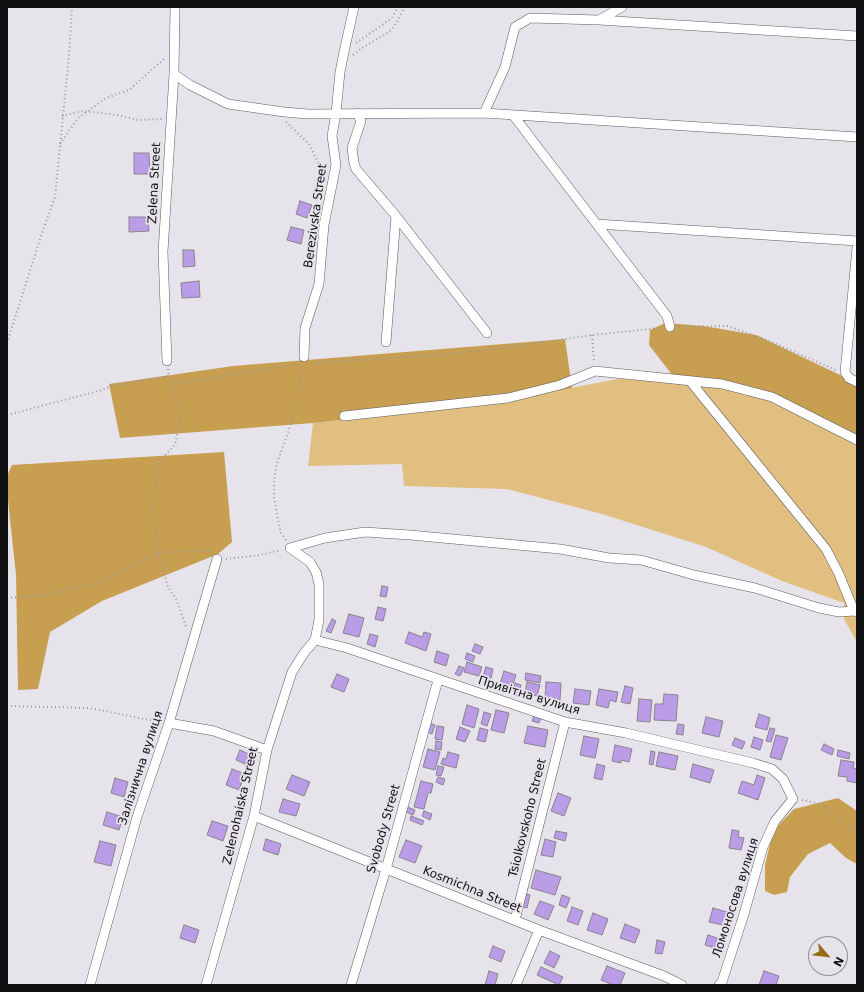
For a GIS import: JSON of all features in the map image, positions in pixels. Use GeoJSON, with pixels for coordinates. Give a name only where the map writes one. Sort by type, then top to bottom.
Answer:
{"type":"FeatureCollection","features":[{"type":"Feature","properties":{"kind":"street","name":"Zelena Street"},"geometry":{"type":"LineString","coordinates":[[167,361],[164,252],[174,74],[175,7]]}},
{"type":"Feature","properties":{"kind":"street","name":"Berezivska Street"},"geometry":{"type":"LineString","coordinates":[[304,360],[305,328],[319,284],[324,225],[336,165],[332,136],[348,54],[354,7]]}},
{"type":"Feature","properties":{"kind":"street"},"geometry":{"type":"LineString","coordinates":[[599,20],[622,7]]}},
{"type":"Feature","properties":{"kind":"street"},"geometry":{"type":"LineString","coordinates":[[484,113],[505,67],[515,27],[530,18],[599,20],[857,36]]}},
{"type":"Feature","properties":{"kind":"street"},"geometry":{"type":"LineString","coordinates":[[174,74],[190,85],[228,104],[275,111],[308,114],[484,113],[857,137]]}},
{"type":"Feature","properties":{"kind":"street"},"geometry":{"type":"LineString","coordinates":[[357,113],[361,121],[352,148],[356,169],[396,216],[487,333]]}},
{"type":"Feature","properties":{"kind":"street"},"geometry":{"type":"LineString","coordinates":[[513,115],[667,316],[670,327]]}},
{"type":"Feature","properties":{"kind":"street"},"geometry":{"type":"LineString","coordinates":[[386,342],[396,216]]}},
{"type":"Feature","properties":{"kind":"street"},"geometry":{"type":"LineString","coordinates":[[597,224],[857,241]]}},
{"type":"Feature","properties":{"kind":"street"},"geometry":{"type":"LineString","coordinates":[[857,248],[845,372],[849,378],[857,382]]}},
{"type":"Feature","properties":{"kind":"street"},"geometry":{"type":"LineString","coordinates":[[344,416],[508,398],[560,385],[595,372],[722,384],[772,397],[857,440]]}},
{"type":"Feature","properties":{"kind":"street"},"geometry":{"type":"LineString","coordinates":[[290,548],[325,538],[365,532],[410,534],[560,548],[608,558],[641,560],[694,575],[756,588],[819,608],[838,612],[855,611],[826,549],[690,381]]}},
{"type":"Feature","properties":{"kind":"street"},"geometry":{"type":"LineString","coordinates":[[290,548],[310,562],[316,572],[318,584],[319,620],[315,640]]}},
{"type":"Feature","properties":{"kind":"street","name":"Залізнична вулиця"},"geometry":{"type":"LineString","coordinates":[[90,985],[137,817],[168,723],[217,559]]}},
{"type":"Feature","properties":{"kind":"street","name":"Привітна вулиця"},"geometry":{"type":"LineString","coordinates":[[315,640],[347,648],[565,722],[626,733],[772,769],[783,779],[793,799]]}},
{"type":"Feature","properties":{"kind":"street","name":"Zelenohaiska Street"},"geometry":{"type":"LineString","coordinates":[[206,985],[254,816],[267,750],[292,672],[315,640]]}},
{"type":"Feature","properties":{"kind":"street","name":"Svobody Street"},"geometry":{"type":"LineString","coordinates":[[351,985],[386,869],[438,680]]}},
{"type":"Feature","properties":{"kind":"street","name":"Tsiolkovskoho Street"},"geometry":{"type":"LineString","coordinates":[[515,920],[565,722]]}},
{"type":"Feature","properties":{"kind":"street"},"geometry":{"type":"LineString","coordinates":[[168,723],[214,731],[267,750]]}},
{"type":"Feature","properties":{"kind":"street","name":"Ломоносова вулиця"},"geometry":{"type":"LineString","coordinates":[[719,985],[722,982],[763,847],[775,821],[793,799]]}},
{"type":"Feature","properties":{"kind":"street","name":"Kosmichna Street"},"geometry":{"type":"LineString","coordinates":[[254,816],[539,930],[664,976],[682,985]]}},
{"type":"Feature","properties":{"kind":"street"},"geometry":{"type":"LineString","coordinates":[[516,985],[539,930]]}},
{"type":"Feature","properties":{"kind":"path"},"geometry":{"type":"LineString","coordinates":[[7,343],[55,197],[69,56],[72,7]]}},
{"type":"Feature","properties":{"kind":"path"},"geometry":{"type":"LineString","coordinates":[[348,54],[392,18],[398,7]]}},
{"type":"Feature","properties":{"kind":"path"},"geometry":{"type":"LineString","coordinates":[[348,54],[362,48],[389,32],[394,27],[405,7]]}},
{"type":"Feature","properties":{"kind":"path"},"geometry":{"type":"LineString","coordinates":[[58,157],[60,144],[78,118],[106,98],[129,90],[164,60],[174,47]]}},
{"type":"Feature","properties":{"kind":"path"},"geometry":{"type":"LineString","coordinates":[[62,116],[87,111],[117,115],[138,120],[158,120],[171,117]]}},
{"type":"Feature","properties":{"kind":"path"},"geometry":{"type":"LineString","coordinates":[[275,111],[309,144],[331,187]]}},
{"type":"Feature","properties":{"kind":"path"},"geometry":{"type":"LineString","coordinates":[[171,381],[177,383],[193,381],[304,360],[428,356],[482,351],[592,335],[670,327],[727,326],[767,340],[846,375]]}},
{"type":"Feature","properties":{"kind":"path"},"geometry":{"type":"LineString","coordinates":[[592,335],[595,372]]}},
{"type":"Feature","properties":{"kind":"path"},"geometry":{"type":"LineString","coordinates":[[7,598],[46,595],[97,583],[158,553],[210,550],[217,559],[260,555],[290,548],[281,533],[274,497],[274,480],[277,464],[296,405],[302,380],[304,360]]}},
{"type":"Feature","properties":{"kind":"path"},"geometry":{"type":"LineString","coordinates":[[7,415],[102,390],[111,386],[169,376],[182,413],[175,445],[160,461],[153,509],[158,553],[168,587],[176,599],[191,643]]}},
{"type":"Feature","properties":{"kind":"path"},"geometry":{"type":"LineString","coordinates":[[7,706],[90,708],[168,723]]}},
{"type":"Feature","properties":{"kind":"path"},"geometry":{"type":"LineString","coordinates":[[793,799],[822,804],[857,835]]}},
{"type":"Feature","properties":{"kind":"shaded area"},"geometry":{"type":"Polygon","coordinates":[[[665,323],[704,326],[756,335],[857,383],[857,442],[780,398],[677,381],[649,345],[650,330],[665,323]]]}},
{"type":"Feature","properties":{"kind":"shaded area"},"geometry":{"type":"Polygon","coordinates":[[[565,339],[572,388],[494,403],[313,423],[120,438],[109,384],[233,366],[565,339]]]}},
{"type":"Feature","properties":{"kind":"shaded area"},"geometry":{"type":"Polygon","coordinates":[[[617,379],[713,381],[780,398],[857,442],[857,642],[844,619],[844,603],[782,581],[706,547],[602,514],[507,489],[404,486],[402,464],[308,466],[313,423],[494,403],[617,379]]]}},
{"type":"Feature","properties":{"kind":"shaded area"},"geometry":{"type":"Polygon","coordinates":[[[224,452],[232,542],[218,554],[102,601],[50,632],[38,689],[18,690],[16,575],[7,491],[7,476],[12,465],[224,452]]]}},
{"type":"Feature","properties":{"kind":"shaded area"},"geometry":{"type":"Polygon","coordinates":[[[838,798],[857,811],[857,864],[846,858],[830,843],[808,854],[790,877],[787,892],[774,895],[765,891],[765,865],[773,831],[794,809],[838,798]]]}},
{"type":"Feature","properties":{"kind":"building"},"geometry":{"type":"Polygon","coordinates":[[[134,153],[149,153],[150,174],[134,174],[134,153]]]}},
{"type":"Feature","properties":{"kind":"building"},"geometry":{"type":"Polygon","coordinates":[[[300,201],[312,205],[307,218],[296,214],[300,201]]]}},
{"type":"Feature","properties":{"kind":"building"},"geometry":{"type":"Polygon","coordinates":[[[129,217],[148,217],[149,231],[129,232],[129,217]]]}},
{"type":"Feature","properties":{"kind":"building"},"geometry":{"type":"Polygon","coordinates":[[[291,227],[304,230],[301,244],[287,240],[291,227]]]}},
{"type":"Feature","properties":{"kind":"building"},"geometry":{"type":"Polygon","coordinates":[[[183,250],[194,250],[195,266],[183,267],[183,250]]]}},
{"type":"Feature","properties":{"kind":"building"},"geometry":{"type":"Polygon","coordinates":[[[199,281],[200,297],[182,298],[181,283],[199,281]]]}},
{"type":"Feature","properties":{"kind":"building"},"geometry":{"type":"Polygon","coordinates":[[[382,586],[388,587],[386,597],[380,596],[382,586]]]}},
{"type":"Feature","properties":{"kind":"building"},"geometry":{"type":"Polygon","coordinates":[[[378,607],[386,609],[383,621],[375,619],[378,607]]]}},
{"type":"Feature","properties":{"kind":"building"},"geometry":{"type":"Polygon","coordinates":[[[349,614],[364,618],[359,637],[343,633],[349,614]]]}},
{"type":"Feature","properties":{"kind":"building"},"geometry":{"type":"Polygon","coordinates":[[[332,619],[336,621],[331,633],[326,631],[332,619]]]}},
{"type":"Feature","properties":{"kind":"building"},"geometry":{"type":"Polygon","coordinates":[[[409,632],[422,637],[424,632],[431,634],[426,651],[405,643],[409,632]]]}},
{"type":"Feature","properties":{"kind":"building"},"geometry":{"type":"Polygon","coordinates":[[[370,634],[378,636],[375,647],[367,644],[370,634]]]}},
{"type":"Feature","properties":{"kind":"building"},"geometry":{"type":"Polygon","coordinates":[[[475,644],[483,647],[480,654],[472,651],[475,644]]]}},
{"type":"Feature","properties":{"kind":"building"},"geometry":{"type":"Polygon","coordinates":[[[437,651],[449,655],[446,666],[434,662],[437,651]]]}},
{"type":"Feature","properties":{"kind":"building"},"geometry":{"type":"Polygon","coordinates":[[[467,653],[475,656],[473,662],[465,659],[467,653]]]}},
{"type":"Feature","properties":{"kind":"building"},"geometry":{"type":"Polygon","coordinates":[[[467,662],[482,667],[479,676],[464,672],[467,662]]]}},
{"type":"Feature","properties":{"kind":"building"},"geometry":{"type":"Polygon","coordinates":[[[459,666],[464,668],[460,676],[455,674],[459,666]]]}},
{"type":"Feature","properties":{"kind":"building"},"geometry":{"type":"Polygon","coordinates":[[[486,667],[493,669],[491,678],[483,676],[486,667]]]}},
{"type":"Feature","properties":{"kind":"building"},"geometry":{"type":"Polygon","coordinates":[[[504,671],[516,675],[512,687],[500,684],[504,671]]]}},
{"type":"Feature","properties":{"kind":"building"},"geometry":{"type":"Polygon","coordinates":[[[526,673],[541,676],[540,683],[525,680],[526,673]]]}},
{"type":"Feature","properties":{"kind":"building"},"geometry":{"type":"Polygon","coordinates":[[[337,674],[349,679],[344,692],[331,687],[337,674]]]}},
{"type":"Feature","properties":{"kind":"building"},"geometry":{"type":"Polygon","coordinates":[[[527,682],[540,685],[537,696],[525,693],[527,682]]]}},
{"type":"Feature","properties":{"kind":"building"},"geometry":{"type":"Polygon","coordinates":[[[546,682],[561,683],[560,700],[545,699],[546,682]]]}},
{"type":"Feature","properties":{"kind":"building"},"geometry":{"type":"Polygon","coordinates":[[[515,683],[521,685],[518,696],[513,695],[515,683]]]}},
{"type":"Feature","properties":{"kind":"building"},"geometry":{"type":"Polygon","coordinates":[[[625,686],[633,688],[630,704],[621,702],[625,686]]]}},
{"type":"Feature","properties":{"kind":"building"},"geometry":{"type":"Polygon","coordinates":[[[575,689],[591,691],[589,705],[573,703],[575,689]]]}},
{"type":"Feature","properties":{"kind":"building"},"geometry":{"type":"Polygon","coordinates":[[[599,689],[618,692],[616,702],[610,700],[608,708],[596,705],[599,689]]]}},
{"type":"Feature","properties":{"kind":"building"},"geometry":{"type":"Polygon","coordinates":[[[664,694],[678,695],[676,721],[654,720],[655,704],[663,704],[664,694]]]}},
{"type":"Feature","properties":{"kind":"building"},"geometry":{"type":"Polygon","coordinates":[[[639,699],[652,700],[650,722],[637,721],[639,699]]]}},
{"type":"Feature","properties":{"kind":"building"},"geometry":{"type":"Polygon","coordinates":[[[467,705],[479,709],[474,728],[462,724],[467,705]]]}},
{"type":"Feature","properties":{"kind":"building"},"geometry":{"type":"Polygon","coordinates":[[[496,710],[509,713],[504,733],[491,730],[496,710]]]}},
{"type":"Feature","properties":{"kind":"building"},"geometry":{"type":"Polygon","coordinates":[[[484,712],[491,714],[487,726],[481,724],[484,712]]]}},
{"type":"Feature","properties":{"kind":"building"},"geometry":{"type":"Polygon","coordinates":[[[759,714],[770,718],[767,730],[755,727],[759,714]]]}},
{"type":"Feature","properties":{"kind":"building"},"geometry":{"type":"Polygon","coordinates":[[[534,716],[541,718],[539,723],[532,721],[534,716]]]}},
{"type":"Feature","properties":{"kind":"building"},"geometry":{"type":"Polygon","coordinates":[[[706,717],[723,721],[719,737],[702,733],[706,717]]]}},
{"type":"Feature","properties":{"kind":"building"},"geometry":{"type":"Polygon","coordinates":[[[429,723],[435,725],[432,734],[427,732],[429,723]]]}},
{"type":"Feature","properties":{"kind":"building"},"geometry":{"type":"Polygon","coordinates":[[[678,724],[684,725],[683,735],[676,734],[678,724]]]}},
{"type":"Feature","properties":{"kind":"building"},"geometry":{"type":"Polygon","coordinates":[[[437,726],[444,727],[442,740],[435,739],[437,726]]]}},
{"type":"Feature","properties":{"kind":"building"},"geometry":{"type":"Polygon","coordinates":[[[528,726],[548,730],[545,747],[524,743],[528,726]]]}},
{"type":"Feature","properties":{"kind":"building"},"geometry":{"type":"Polygon","coordinates":[[[460,727],[470,731],[465,742],[456,739],[460,727]]]}},
{"type":"Feature","properties":{"kind":"building"},"geometry":{"type":"Polygon","coordinates":[[[480,728],[488,730],[485,742],[477,740],[480,728]]]}},
{"type":"Feature","properties":{"kind":"building"},"geometry":{"type":"Polygon","coordinates":[[[770,728],[775,729],[771,742],[766,741],[770,728]]]}},
{"type":"Feature","properties":{"kind":"building"},"geometry":{"type":"Polygon","coordinates":[[[776,735],[788,738],[781,760],[770,757],[776,735]]]}},
{"type":"Feature","properties":{"kind":"building"},"geometry":{"type":"Polygon","coordinates":[[[584,736],[599,739],[595,758],[580,755],[584,736]]]}},
{"type":"Feature","properties":{"kind":"building"},"geometry":{"type":"Polygon","coordinates":[[[754,737],[763,740],[760,750],[751,747],[754,737]]]}},
{"type":"Feature","properties":{"kind":"building"},"geometry":{"type":"Polygon","coordinates":[[[735,738],[745,742],[742,749],[732,745],[735,738]]]}},
{"type":"Feature","properties":{"kind":"building"},"geometry":{"type":"Polygon","coordinates":[[[436,741],[442,742],[441,750],[435,749],[436,741]]]}},
{"type":"Feature","properties":{"kind":"building"},"geometry":{"type":"Polygon","coordinates":[[[824,744],[834,749],[832,755],[821,750],[824,744]]]}},
{"type":"Feature","properties":{"kind":"building"},"geometry":{"type":"Polygon","coordinates":[[[615,745],[632,749],[629,762],[621,760],[621,763],[612,761],[615,745]]]}},
{"type":"Feature","properties":{"kind":"building"},"geometry":{"type":"Polygon","coordinates":[[[428,749],[440,752],[435,770],[423,767],[428,749]]]}},
{"type":"Feature","properties":{"kind":"building"},"geometry":{"type":"Polygon","coordinates":[[[240,750],[251,755],[247,765],[236,760],[240,750]]]}},
{"type":"Feature","properties":{"kind":"building"},"geometry":{"type":"Polygon","coordinates":[[[838,750],[850,753],[849,759],[837,756],[838,750]]]}},
{"type":"Feature","properties":{"kind":"building"},"geometry":{"type":"Polygon","coordinates":[[[651,751],[655,752],[653,765],[649,764],[651,751]]]}},
{"type":"Feature","properties":{"kind":"building"},"geometry":{"type":"Polygon","coordinates":[[[448,752],[459,755],[456,768],[441,764],[443,758],[446,759],[448,752]]]}},
{"type":"Feature","properties":{"kind":"building"},"geometry":{"type":"Polygon","coordinates":[[[659,752],[678,756],[675,770],[656,766],[659,752]]]}},
{"type":"Feature","properties":{"kind":"building"},"geometry":{"type":"Polygon","coordinates":[[[841,760],[854,762],[853,768],[857,769],[857,783],[847,781],[847,777],[838,776],[841,760]]]}},
{"type":"Feature","properties":{"kind":"building"},"geometry":{"type":"Polygon","coordinates":[[[597,764],[605,766],[602,780],[594,778],[597,764]]]}},
{"type":"Feature","properties":{"kind":"building"},"geometry":{"type":"Polygon","coordinates":[[[693,764],[714,770],[710,783],[690,777],[693,764]]]}},
{"type":"Feature","properties":{"kind":"building"},"geometry":{"type":"Polygon","coordinates":[[[438,766],[444,767],[441,776],[436,775],[438,766]]]}},
{"type":"Feature","properties":{"kind":"building"},"geometry":{"type":"Polygon","coordinates":[[[232,769],[245,774],[239,790],[226,785],[232,769]]]}},
{"type":"Feature","properties":{"kind":"building"},"geometry":{"type":"Polygon","coordinates":[[[292,775],[310,782],[304,796],[286,789],[292,775]]]}},
{"type":"Feature","properties":{"kind":"building"},"geometry":{"type":"Polygon","coordinates":[[[757,775],[765,778],[758,800],[738,793],[742,781],[754,785],[757,775]]]}},
{"type":"Feature","properties":{"kind":"building"},"geometry":{"type":"Polygon","coordinates":[[[438,777],[445,779],[443,785],[436,782],[438,777]]]}},
{"type":"Feature","properties":{"kind":"building"},"geometry":{"type":"Polygon","coordinates":[[[115,778],[128,782],[124,797],[111,793],[115,778]]]}},
{"type":"Feature","properties":{"kind":"building"},"geometry":{"type":"Polygon","coordinates":[[[421,781],[433,784],[431,793],[428,793],[424,809],[414,807],[421,781]]]}},
{"type":"Feature","properties":{"kind":"building"},"geometry":{"type":"Polygon","coordinates":[[[558,793],[571,798],[564,816],[551,811],[558,793]]]}},
{"type":"Feature","properties":{"kind":"building"},"geometry":{"type":"Polygon","coordinates":[[[283,799],[300,804],[296,816],[279,812],[283,799]]]}},
{"type":"Feature","properties":{"kind":"building"},"geometry":{"type":"Polygon","coordinates":[[[407,807],[415,810],[413,815],[406,812],[407,807]]]}},
{"type":"Feature","properties":{"kind":"building"},"geometry":{"type":"Polygon","coordinates":[[[424,811],[432,814],[430,820],[422,816],[424,811]]]}},
{"type":"Feature","properties":{"kind":"building"},"geometry":{"type":"Polygon","coordinates":[[[107,812],[123,817],[119,830],[103,825],[107,812]]]}},
{"type":"Feature","properties":{"kind":"building"},"geometry":{"type":"Polygon","coordinates":[[[411,816],[424,821],[422,825],[410,820],[411,816]]]}},
{"type":"Feature","properties":{"kind":"building"},"geometry":{"type":"Polygon","coordinates":[[[212,821],[228,826],[223,841],[207,835],[212,821]]]}},
{"type":"Feature","properties":{"kind":"building"},"geometry":{"type":"Polygon","coordinates":[[[732,830],[739,831],[738,837],[744,838],[741,850],[729,848],[732,830]]]}},
{"type":"Feature","properties":{"kind":"building"},"geometry":{"type":"Polygon","coordinates":[[[556,831],[567,833],[565,841],[554,838],[556,831]]]}},
{"type":"Feature","properties":{"kind":"building"},"geometry":{"type":"Polygon","coordinates":[[[266,839],[281,844],[278,855],[263,850],[266,839]]]}},
{"type":"Feature","properties":{"kind":"building"},"geometry":{"type":"Polygon","coordinates":[[[545,839],[556,842],[553,857],[541,855],[545,839]]]}},
{"type":"Feature","properties":{"kind":"building"},"geometry":{"type":"Polygon","coordinates":[[[406,840],[422,846],[415,863],[399,857],[406,840]]]}},
{"type":"Feature","properties":{"kind":"building"},"geometry":{"type":"Polygon","coordinates":[[[100,841],[116,845],[111,866],[94,862],[100,841]]]}},
{"type":"Feature","properties":{"kind":"building"},"geometry":{"type":"Polygon","coordinates":[[[536,870],[561,877],[555,895],[531,888],[536,870]]]}},
{"type":"Feature","properties":{"kind":"building"},"geometry":{"type":"Polygon","coordinates":[[[526,894],[530,895],[527,908],[523,907],[526,894]]]}},
{"type":"Feature","properties":{"kind":"building"},"geometry":{"type":"Polygon","coordinates":[[[562,895],[570,898],[566,908],[559,905],[562,895]]]}},
{"type":"Feature","properties":{"kind":"building"},"geometry":{"type":"Polygon","coordinates":[[[540,901],[554,906],[548,920],[534,914],[540,901]]]}},
{"type":"Feature","properties":{"kind":"building"},"geometry":{"type":"Polygon","coordinates":[[[572,907],[583,911],[578,925],[567,921],[572,907]]]}},
{"type":"Feature","properties":{"kind":"building"},"geometry":{"type":"Polygon","coordinates":[[[713,908],[727,912],[723,925],[709,922],[713,908]]]}},
{"type":"Feature","properties":{"kind":"building"},"geometry":{"type":"Polygon","coordinates":[[[593,913],[608,919],[602,935],[587,930],[593,913]]]}},
{"type":"Feature","properties":{"kind":"building"},"geometry":{"type":"Polygon","coordinates":[[[625,924],[640,930],[635,943],[620,938],[625,924]]]}},
{"type":"Feature","properties":{"kind":"building"},"geometry":{"type":"Polygon","coordinates":[[[184,925],[199,930],[195,943],[180,938],[184,925]]]}},
{"type":"Feature","properties":{"kind":"building"},"geometry":{"type":"Polygon","coordinates":[[[708,935],[720,939],[718,949],[705,945],[708,935]]]}},
{"type":"Feature","properties":{"kind":"building"},"geometry":{"type":"Polygon","coordinates":[[[657,940],[665,942],[662,954],[655,953],[657,940]]]}},
{"type":"Feature","properties":{"kind":"building"},"geometry":{"type":"Polygon","coordinates":[[[493,946],[505,951],[501,962],[489,957],[493,946]]]}},
{"type":"Feature","properties":{"kind":"building"},"geometry":{"type":"Polygon","coordinates":[[[550,951],[560,956],[554,968],[544,963],[550,951]]]}},
{"type":"Feature","properties":{"kind":"building"},"geometry":{"type":"Polygon","coordinates":[[[607,966],[625,973],[620,985],[613,985],[601,980],[607,966]]]}},
{"type":"Feature","properties":{"kind":"building"},"geometry":{"type":"Polygon","coordinates":[[[541,967],[563,977],[559,985],[537,975],[541,967]]]}},
{"type":"Feature","properties":{"kind":"building"},"geometry":{"type":"Polygon","coordinates":[[[489,971],[498,974],[495,985],[485,985],[489,971]]]}},
{"type":"Feature","properties":{"kind":"building"},"geometry":{"type":"Polygon","coordinates":[[[764,971],[779,976],[776,985],[759,985],[764,971]]]}}]}
